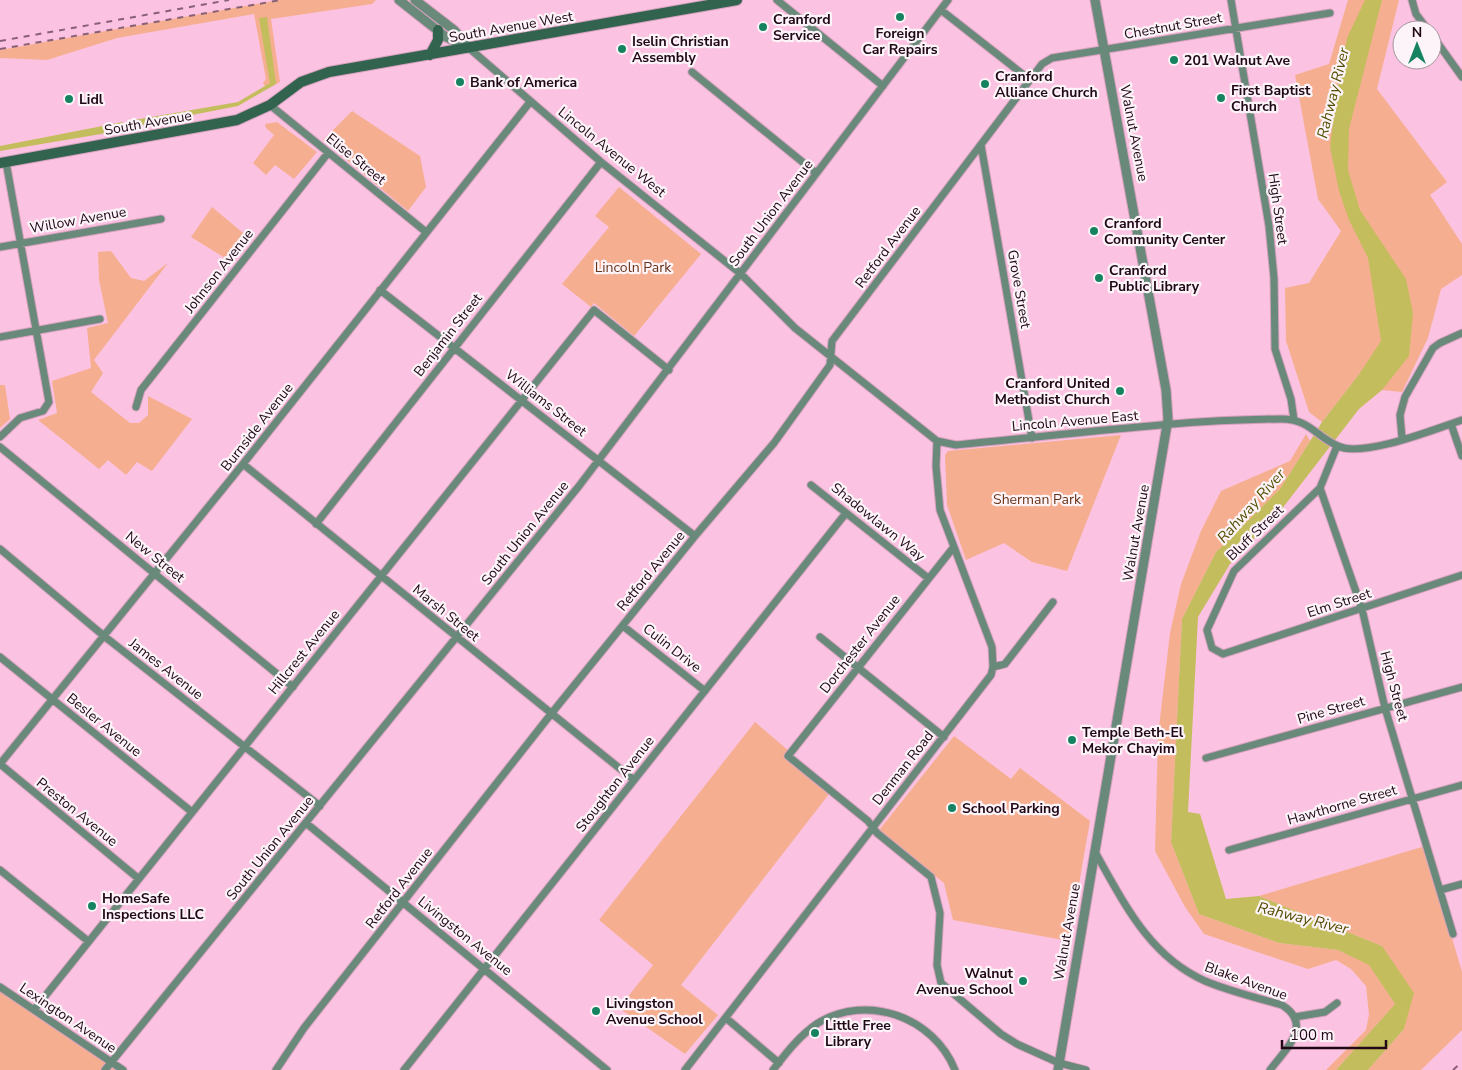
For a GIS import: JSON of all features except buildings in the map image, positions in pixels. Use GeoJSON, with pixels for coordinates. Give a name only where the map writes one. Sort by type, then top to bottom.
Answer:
{"type":"FeatureCollection","features":[{"type":"Feature","properties":{"kind":"main road","name":"South Avenue West"},"geometry":{"type":"LineString","coordinates":[[293,88],[311,77],[329,72],[737,0]]}},
{"type":"Feature","properties":{"kind":"main road"},"geometry":{"type":"LineString","coordinates":[[430,55],[438,40],[438,30]]}},
{"type":"Feature","properties":{"kind":"main road","name":"South Avenue"},"geometry":{"type":"LineString","coordinates":[[3,163],[237,120],[270,105],[293,88]]}},
{"type":"Feature","properties":{"kind":"street","name":"Lincoln Avenue West"},"geometry":{"type":"LineString","coordinates":[[399,0],[446,37],[469,48]]}},
{"type":"Feature","properties":{"kind":"street","name":"Lincoln Avenue West"},"geometry":{"type":"LineString","coordinates":[[416,0],[454,30],[469,48],[601,162],[741,274]]}},
{"type":"Feature","properties":{"kind":"street"},"geometry":{"type":"LineString","coordinates":[[777,0],[883,86]]}},
{"type":"Feature","properties":{"kind":"street","name":"South Union Avenue"},"geometry":{"type":"LineString","coordinates":[[105,1070],[598,460],[948,0]]}},
{"type":"Feature","properties":{"kind":"street","name":"Walnut Avenue"},"geometry":{"type":"LineString","coordinates":[[1058,1066],[1168,425],[1166,390],[1095,0]]}},
{"type":"Feature","properties":{"kind":"street","name":"High Street"},"geometry":{"type":"LineString","coordinates":[[1230,0],[1269,226],[1274,278],[1275,349],[1291,399],[1294,420]]}},
{"type":"Feature","properties":{"kind":"street"},"geometry":{"type":"LineString","coordinates":[[1412,0],[1416,14],[1420,20]]}},
{"type":"Feature","properties":{"kind":"street"},"geometry":{"type":"LineString","coordinates":[[940,10],[1030,80]]}},
{"type":"Feature","properties":{"kind":"street","name":"Chestnut Street"},"geometry":{"type":"LineString","coordinates":[[1030,80],[1042,64],[1052,58],[1105,51],[1330,13]]}},
{"type":"Feature","properties":{"kind":"street"},"geometry":{"type":"LineString","coordinates":[[1442,49],[1462,77]]}},
{"type":"Feature","properties":{"kind":"street"},"geometry":{"type":"LineString","coordinates":[[692,72],[816,174]]}},
{"type":"Feature","properties":{"kind":"street","name":"Retford Avenue"},"geometry":{"type":"LineString","coordinates":[[276,1070],[304,1028],[551,714],[695,536],[774,443],[830,364],[832,341],[1030,80]]}},
{"type":"Feature","properties":{"kind":"street","name":"Burnside Avenue"},"geometry":{"type":"LineString","coordinates":[[0,764],[243,464],[530,102]]}},
{"type":"Feature","properties":{"kind":"street","name":"Elise Street"},"geometry":{"type":"LineString","coordinates":[[270,105],[426,232]]}},
{"type":"Feature","properties":{"kind":"street","name":"Grove Street"},"geometry":{"type":"LineString","coordinates":[[980,145],[1032,438]]}},
{"type":"Feature","properties":{"kind":"street","name":"Johnson Avenue"},"geometry":{"type":"LineString","coordinates":[[136,407],[141,390],[328,153]]}},
{"type":"Feature","properties":{"kind":"street","name":"Benjamin Street"},"geometry":{"type":"LineString","coordinates":[[316,524],[601,162]]}},
{"type":"Feature","properties":{"kind":"street"},"geometry":{"type":"LineString","coordinates":[[0,437],[20,418],[44,411],[48,405],[49,394],[21,242],[3,163]]}},
{"type":"Feature","properties":{"kind":"street","name":"Willow Avenue"},"geometry":{"type":"LineString","coordinates":[[0,246],[161,219]]}},
{"type":"Feature","properties":{"kind":"street"},"geometry":{"type":"LineString","coordinates":[[741,274],[795,328],[937,441],[937,491],[940,510],[992,648],[994,667],[1005,664],[1052,602]]}},
{"type":"Feature","properties":{"kind":"street","name":"Williams Street"},"geometry":{"type":"LineString","coordinates":[[380,290],[524,400],[695,536]]}},
{"type":"Feature","properties":{"kind":"street","name":"Hillcrest Avenue"},"geometry":{"type":"LineString","coordinates":[[34,1010],[524,400],[594,310],[668,370]]}},
{"type":"Feature","properties":{"kind":"street"},"geometry":{"type":"LineString","coordinates":[[0,337],[100,319]]}},
{"type":"Feature","properties":{"kind":"street"},"geometry":{"type":"LineString","coordinates":[[1402,438],[1400,415],[1405,397],[1424,368],[1433,348],[1462,333]]}},
{"type":"Feature","properties":{"kind":"street","name":"Lincoln Avenue East"},"geometry":{"type":"LineString","coordinates":[[937,441],[956,445],[1168,425],[1294,420],[1313,428],[1336,445],[1360,450],[1462,420]]}},
{"type":"Feature","properties":{"kind":"street"},"geometry":{"type":"LineString","coordinates":[[1451,424],[1462,456]]}},
{"type":"Feature","properties":{"kind":"street"},"geometry":{"type":"LineString","coordinates":[[1320,488],[1336,445]]}},
{"type":"Feature","properties":{"kind":"street","name":"New Street"},"geometry":{"type":"LineString","coordinates":[[0,447],[293,687]]}},
{"type":"Feature","properties":{"kind":"street","name":"Marsh Street"},"geometry":{"type":"LineString","coordinates":[[243,464],[634,780]]}},
{"type":"Feature","properties":{"kind":"street","name":"Shadowlawn Way"},"geometry":{"type":"LineString","coordinates":[[811,485],[928,578]]}},
{"type":"Feature","properties":{"kind":"street","name":"High Street"},"geometry":{"type":"LineString","coordinates":[[1320,488],[1362,609],[1385,708],[1414,798],[1453,934]]}},
{"type":"Feature","properties":{"kind":"street","name":"Bluff Street"},"geometry":{"type":"LineString","coordinates":[[1223,654],[1212,648],[1207,630],[1234,571],[1320,488]]}},
{"type":"Feature","properties":{"kind":"street","name":"Stoughton Avenue"},"geometry":{"type":"LineString","coordinates":[[404,1070],[846,513]]}},
{"type":"Feature","properties":{"kind":"street","name":"Dorchester Avenue"},"geometry":{"type":"LineString","coordinates":[[873,827],[788,756],[953,548]]}},
{"type":"Feature","properties":{"kind":"street","name":"James Avenue"},"geometry":{"type":"LineString","coordinates":[[0,550],[104,636],[320,806]]}},
{"type":"Feature","properties":{"kind":"street","name":"Elm Street"},"geometry":{"type":"LineString","coordinates":[[1223,654],[1462,574]]}},
{"type":"Feature","properties":{"kind":"street","name":"Culin Drive"},"geometry":{"type":"LineString","coordinates":[[623,626],[705,690]]}},
{"type":"Feature","properties":{"kind":"street"},"geometry":{"type":"LineString","coordinates":[[820,637],[944,737]]}},
{"type":"Feature","properties":{"kind":"street","name":"Besler Avenue"},"geometry":{"type":"LineString","coordinates":[[0,657],[192,812]]}},
{"type":"Feature","properties":{"kind":"street","name":"Denman Road"},"geometry":{"type":"LineString","coordinates":[[685,1070],[988,682],[994,667]]}},
{"type":"Feature","properties":{"kind":"street","name":"Pine Street"},"geometry":{"type":"LineString","coordinates":[[1206,758],[1462,687]]}},
{"type":"Feature","properties":{"kind":"street","name":"Preston Avenue"},"geometry":{"type":"LineString","coordinates":[[0,764],[139,879]]}},
{"type":"Feature","properties":{"kind":"street","name":"Hawthorne Street"},"geometry":{"type":"LineString","coordinates":[[1229,850],[1462,785]]}},
{"type":"Feature","properties":{"kind":"street","name":"Livingston Avenue"},"geometry":{"type":"LineString","coordinates":[[306,823],[486,968],[607,1070]]}},
{"type":"Feature","properties":{"kind":"street"},"geometry":{"type":"LineString","coordinates":[[873,827],[931,877],[940,913],[937,965],[941,983],[1001,1034],[1058,1066],[1086,1070]]}},
{"type":"Feature","properties":{"kind":"street","name":"Blake Avenue"},"geometry":{"type":"LineString","coordinates":[[1095,852],[1138,925],[1153,944],[1171,960],[1207,982],[1282,1005],[1295,1017],[1297,1024],[1295,1037],[1270,1070]]}},
{"type":"Feature","properties":{"kind":"street"},"geometry":{"type":"LineString","coordinates":[[0,870],[88,941]]}},
{"type":"Feature","properties":{"kind":"street"},"geometry":{"type":"LineString","coordinates":[[1440,890],[1462,884]]}},
{"type":"Feature","properties":{"kind":"street","name":"Lexington Avenue"},"geometry":{"type":"LineString","coordinates":[[0,987],[123,1070]]}},
{"type":"Feature","properties":{"kind":"street"},"geometry":{"type":"LineString","coordinates":[[1295,1017],[1325,1012],[1338,1003]]}},
{"type":"Feature","properties":{"kind":"street"},"geometry":{"type":"LineString","coordinates":[[773,1070],[804,1034],[819,1023],[846,1012],[874,1010],[899,1015],[925,1029],[945,1050],[955,1070]]}},
{"type":"Feature","properties":{"kind":"street"},"geometry":{"type":"LineString","coordinates":[[726,1018],[779,1063]]}},
{"type":"Feature","properties":{"kind":"green space"},"geometry":{"type":"Polygon","coordinates":[[[279,0],[376,0],[372,4],[271,19],[280,82],[267,89],[263,83],[266,79],[254,14],[117,38],[47,60],[0,58],[0,50],[279,0]]]}},
{"type":"Feature","properties":{"kind":"green space"},"geometry":{"type":"Polygon","coordinates":[[[1348,0],[1399,0],[1394,20],[1392,20],[1392,28],[1377,89],[1447,182],[1430,195],[1462,244],[1462,275],[1441,289],[1428,338],[1402,392],[1382,390],[1360,373],[1322,422],[1309,412],[1286,341],[1285,288],[1309,283],[1341,231],[1318,199],[1295,75],[1329,64],[1348,0]]]}},
{"type":"Feature","properties":{"kind":"green space"},"geometry":{"type":"Polygon","coordinates":[[[352,111],[420,156],[426,187],[408,211],[323,140],[352,111]]]}},
{"type":"Feature","properties":{"kind":"green space"},"geometry":{"type":"Polygon","coordinates":[[[277,122],[317,152],[294,179],[275,165],[266,175],[253,163],[274,135],[266,128],[265,124],[277,122]]]}},
{"type":"Feature","properties":{"kind":"green space","name":"Lincoln Park"},"geometry":{"type":"Polygon","coordinates":[[[619,187],[701,254],[634,336],[594,303],[591,307],[562,284],[609,227],[595,216],[619,187]]]}},
{"type":"Feature","properties":{"kind":"green space"},"geometry":{"type":"Polygon","coordinates":[[[212,207],[249,238],[230,261],[191,237],[212,207]]]}},
{"type":"Feature","properties":{"kind":"green space"},"geometry":{"type":"Polygon","coordinates":[[[111,251],[131,278],[144,281],[168,263],[94,360],[103,373],[91,392],[130,423],[139,423],[148,415],[148,396],[192,419],[152,471],[137,462],[126,475],[108,460],[99,469],[38,420],[57,413],[52,381],[91,368],[87,328],[108,323],[99,280],[98,252],[111,251]]]}},
{"type":"Feature","properties":{"kind":"green space"},"geometry":{"type":"Polygon","coordinates":[[[0,385],[5,385],[10,419],[0,428],[0,385]]]}},
{"type":"Feature","properties":{"kind":"green space"},"geometry":{"type":"Polygon","coordinates":[[[1306,434],[1310,441],[1280,489],[1216,552],[1182,619],[1171,842],[1199,914],[1279,943],[1338,950],[1369,964],[1395,1004],[1336,1070],[1326,1070],[1366,1030],[1369,1014],[1366,986],[1351,969],[1336,960],[1308,969],[1204,934],[1185,907],[1155,851],[1158,736],[1170,633],[1181,584],[1201,531],[1221,491],[1290,461],[1306,434]]]}},
{"type":"Feature","properties":{"kind":"green space","name":"Sherman Park"},"geometry":{"type":"Polygon","coordinates":[[[1121,435],[1067,571],[1032,562],[1004,543],[966,560],[947,505],[945,455],[948,451],[1121,435]]]}},
{"type":"Feature","properties":{"kind":"green space"},"geometry":{"type":"Polygon","coordinates":[[[755,722],[880,829],[954,736],[1011,779],[1020,768],[1090,821],[1069,941],[953,920],[944,883],[829,794],[681,985],[718,1015],[685,1054],[619,1008],[653,965],[599,920],[755,722]]]}},
{"type":"Feature","properties":{"kind":"green space"},"geometry":{"type":"Polygon","coordinates":[[[1425,846],[1462,972],[1462,1030],[1421,1070],[1368,1070],[1404,1029],[1382,946],[1259,896],[1425,846]]]}},
{"type":"Feature","properties":{"kind":"green space"},"geometry":{"type":"Polygon","coordinates":[[[0,985],[119,1068],[117,1070],[0,1070],[0,985]]]}},
{"type":"Feature","properties":{"kind":"water","name":"Rahway River"},"geometry":{"type":"Polygon","coordinates":[[[1365,0],[1382,0],[1349,129],[1348,170],[1360,210],[1406,279],[1413,313],[1409,356],[1382,390],[1359,409],[1281,510],[1230,564],[1198,617],[1188,812],[1200,814],[1226,899],[1259,896],[1382,946],[1414,993],[1404,1029],[1368,1070],[1336,1070],[1395,1004],[1369,965],[1338,950],[1279,943],[1199,914],[1171,842],[1182,619],[1216,552],[1280,489],[1322,422],[1360,373],[1381,341],[1368,258],[1349,220],[1339,191],[1330,147],[1337,91],[1347,38],[1365,0]]]}},
{"type":"Feature","properties":{"kind":"water"},"geometry":{"type":"Polygon","coordinates":[[[267,17],[276,84],[238,106],[136,126],[134,120],[238,102],[270,83],[259,18],[267,17]]]}},
{"type":"Feature","properties":{"kind":"water"},"geometry":{"type":"Polygon","coordinates":[[[123,122],[124,128],[119,131],[0,151],[0,146],[123,122]]]}},
{"type":"Feature","properties":{"kind":"railway"},"geometry":{"type":"LineString","coordinates":[[0,41],[229,0]]}},
{"type":"Feature","properties":{"kind":"railway"},"geometry":{"type":"LineString","coordinates":[[0,49],[281,0]]}},
{"type":"Feature","properties":{"kind":"railway"},"geometry":{"type":"LineString","coordinates":[[1453,1070],[1462,1062]]}},
{"type":"Feature","properties":{"kind":"place","name":"Foreign Car Repairs"},"geometry":{"type":"Point","coordinates":[900,17]}},
{"type":"Feature","properties":{"kind":"place","name":"Cranford Service"},"geometry":{"type":"Point","coordinates":[763,27]}},
{"type":"Feature","properties":{"kind":"place","name":"Iselin Christian Assembly"},"geometry":{"type":"Point","coordinates":[622,49]}},
{"type":"Feature","properties":{"kind":"place","name":"201 Walnut Ave"},"geometry":{"type":"Point","coordinates":[1174,60]}},
{"type":"Feature","properties":{"kind":"place","name":"Bank of America"},"geometry":{"type":"Point","coordinates":[460,82]}},
{"type":"Feature","properties":{"kind":"place","name":"Cranford Alliance Church"},"geometry":{"type":"Point","coordinates":[985,84]}},
{"type":"Feature","properties":{"kind":"place","name":"First Baptist Church"},"geometry":{"type":"Point","coordinates":[1221,98]}},
{"type":"Feature","properties":{"kind":"place","name":"Lidl"},"geometry":{"type":"Point","coordinates":[69,99]}},
{"type":"Feature","properties":{"kind":"place","name":"Cranford Community Center"},"geometry":{"type":"Point","coordinates":[1094,231]}},
{"type":"Feature","properties":{"kind":"place","name":"Cranford Public Library"},"geometry":{"type":"Point","coordinates":[1099,278]}},
{"type":"Feature","properties":{"kind":"place","name":"Cranford United Methodist Church"},"geometry":{"type":"Point","coordinates":[1120,391]}},
{"type":"Feature","properties":{"kind":"place","name":"Temple Beth-El Mekor Chayim"},"geometry":{"type":"Point","coordinates":[1072,740]}},
{"type":"Feature","properties":{"kind":"place","name":"School Parking"},"geometry":{"type":"Point","coordinates":[952,808]}},
{"type":"Feature","properties":{"kind":"place","name":"HomeSafe Inspections LLC"},"geometry":{"type":"Point","coordinates":[92,906]}},
{"type":"Feature","properties":{"kind":"place","name":"Walnut Avenue School"},"geometry":{"type":"Point","coordinates":[1023,981]}},
{"type":"Feature","properties":{"kind":"place","name":"Livingston Avenue School"},"geometry":{"type":"Point","coordinates":[596,1011]}},
{"type":"Feature","properties":{"kind":"place","name":"Little Free Library"},"geometry":{"type":"Point","coordinates":[815,1033]}}]}
